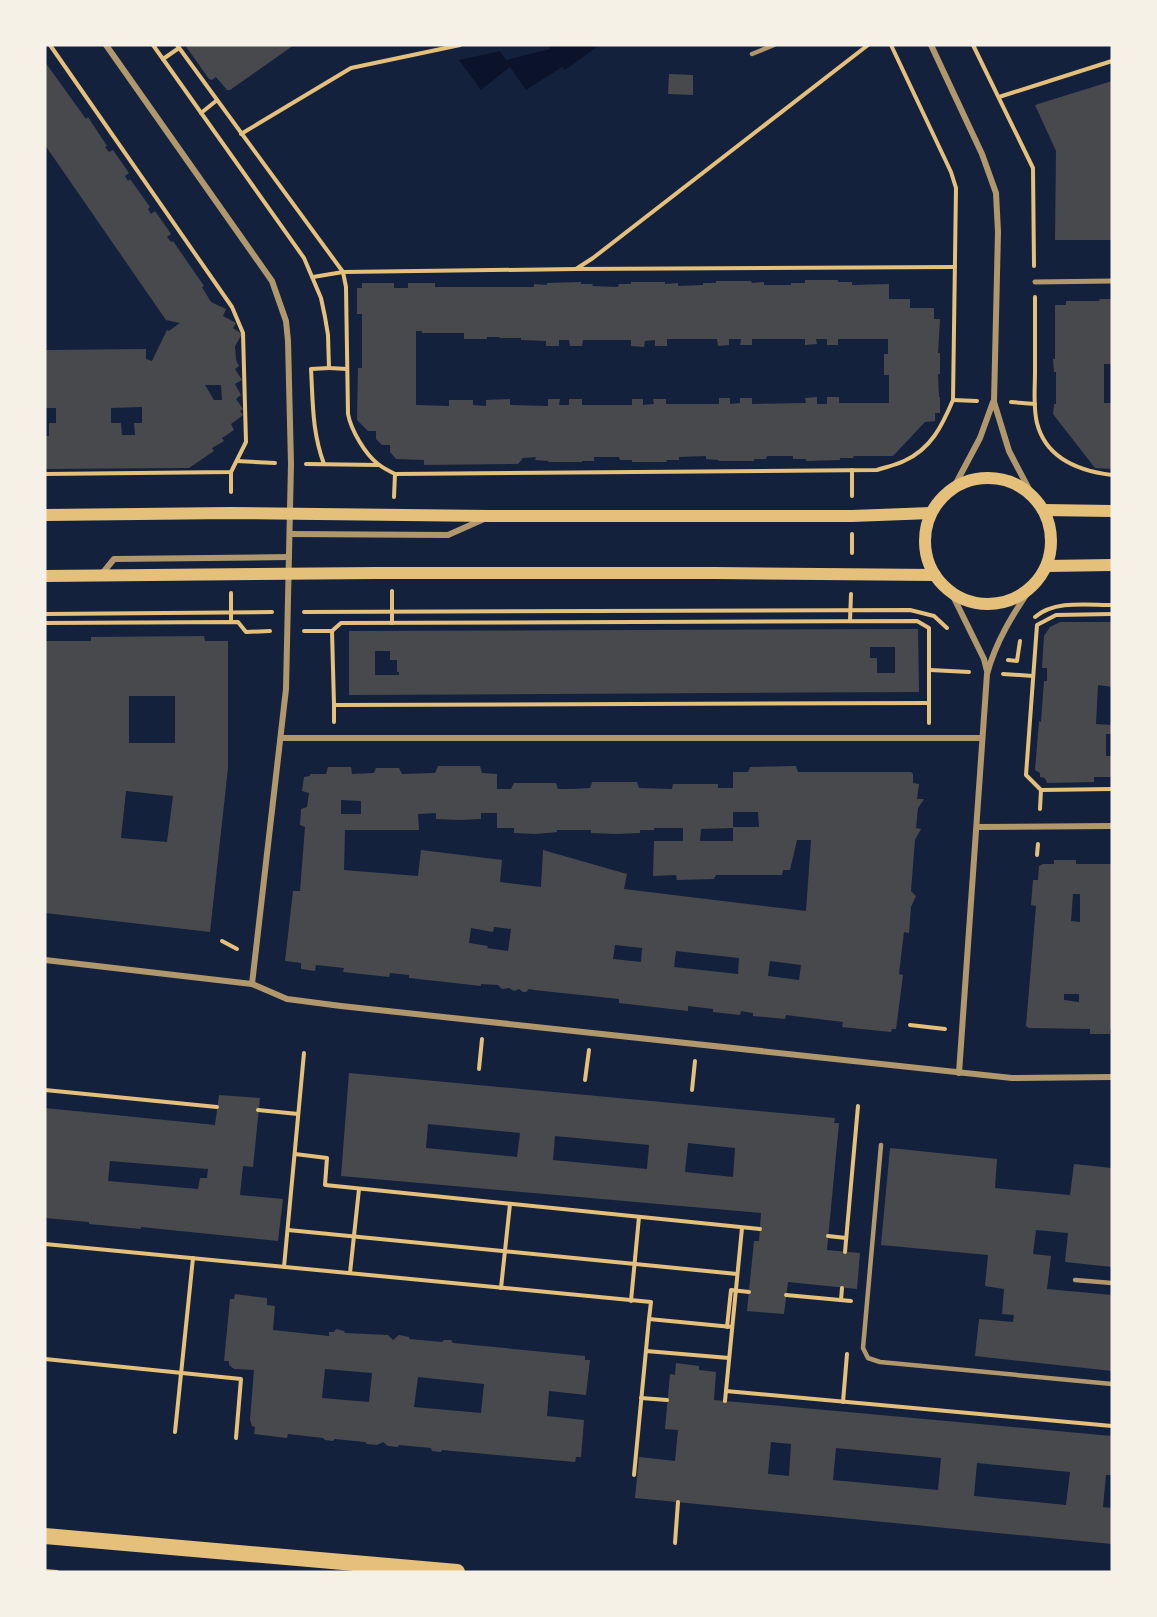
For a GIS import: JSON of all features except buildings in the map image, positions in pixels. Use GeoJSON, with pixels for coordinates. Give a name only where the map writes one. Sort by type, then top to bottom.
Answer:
{"type":"FeatureCollection","features":[{"type":"Feature","properties":{"kind":"highway"},"geometry":{"type":"LineString","coordinates":[[45,1536],[458,1572]]}},
{"type":"Feature","properties":{"kind":"main road"},"geometry":{"type":"LineString","coordinates":[[997,478],[1009,481],[1032,495],[1043,510],[1051,531],[1051,548],[1047,566],[1041,577],[1022,595],[995,604],[981,604],[966,600],[951,592],[935,575],[929,564],[925,548],[926,529],[937,502],[954,487],[971,480],[997,478]]}},
{"type":"Feature","properties":{"kind":"main road"},"geometry":{"type":"LineString","coordinates":[[1043,510],[1112,511]]}},
{"type":"Feature","properties":{"kind":"main road"},"geometry":{"type":"LineString","coordinates":[[45,515],[231,513],[852,516],[931,513]]}},
{"type":"Feature","properties":{"kind":"main road"},"geometry":{"type":"LineString","coordinates":[[1047,566],[1112,565]]}},
{"type":"Feature","properties":{"kind":"main road"},"geometry":{"type":"LineString","coordinates":[[45,576],[289,573],[935,575]]}},
{"type":"Feature","properties":{"kind":"street"},"geometry":{"type":"LineString","coordinates":[[106,45],[272,281],[286,321],[291,457],[286,689],[252,984]]}},
{"type":"Feature","properties":{"kind":"street"},"geometry":{"type":"LineString","coordinates":[[931,45],[982,154],[996,192],[998,232],[993,402],[980,438],[954,487]]}},
{"type":"Feature","properties":{"kind":"street"},"geometry":{"type":"LineString","coordinates":[[1035,282],[1112,281]]}},
{"type":"Feature","properties":{"kind":"street"},"geometry":{"type":"LineString","coordinates":[[993,402],[1008,451],[1032,495]]}},
{"type":"Feature","properties":{"kind":"street"},"geometry":{"type":"LineString","coordinates":[[290,534],[448,535],[490,516]]}},
{"type":"Feature","properties":{"kind":"street"},"geometry":{"type":"LineString","coordinates":[[100,575],[114,559],[290,557]]}},
{"type":"Feature","properties":{"kind":"street"},"geometry":{"type":"LineString","coordinates":[[959,1073],[987,674],[1007,624],[1032,586]]}},
{"type":"Feature","properties":{"kind":"street"},"geometry":{"type":"LineString","coordinates":[[951,592],[984,659],[987,674]]}},
{"type":"Feature","properties":{"kind":"street"},"geometry":{"type":"LineString","coordinates":[[281,738],[982,738]]}},
{"type":"Feature","properties":{"kind":"street"},"geometry":{"type":"LineString","coordinates":[[977,827],[1112,826]]}},
{"type":"Feature","properties":{"kind":"street"},"geometry":{"type":"LineString","coordinates":[[45,960],[252,984],[287,999],[959,1073],[1017,1079],[1112,1077]]}},
{"type":"Feature","properties":{"kind":"lane"},"geometry":{"type":"LineString","coordinates":[[752,54],[774,45]]}},
{"type":"Feature","properties":{"kind":"lane"},"geometry":{"type":"LineString","coordinates":[[881,1145],[863,1348],[868,1358],[880,1362],[1112,1384]]}},
{"type":"Feature","properties":{"kind":"lane"},"geometry":{"type":"LineString","coordinates":[[1075,1280],[1112,1284]]}},
{"type":"Feature","properties":{"kind":"path"},"geometry":{"type":"LineString","coordinates":[[45,474],[231,472],[246,442],[243,333],[232,307],[50,45]]}},
{"type":"Feature","properties":{"kind":"path"},"geometry":{"type":"LineString","coordinates":[[153,45],[304,258],[321,298],[328,335],[329,368]]}},
{"type":"Feature","properties":{"kind":"path"},"geometry":{"type":"LineString","coordinates":[[241,134],[351,68],[460,45]]}},
{"type":"Feature","properties":{"kind":"path"},"geometry":{"type":"LineString","coordinates":[[576,269],[868,45]]}},
{"type":"Feature","properties":{"kind":"path"},"geometry":{"type":"LineString","coordinates":[[163,59],[178,46],[343,272],[346,287],[350,425],[379,465],[395,474],[877,470],[905,461],[934,438],[953,400],[956,188],[951,172],[891,45]]}},
{"type":"Feature","properties":{"kind":"path"},"geometry":{"type":"LineString","coordinates":[[973,45],[1033,168],[1034,263]]}},
{"type":"Feature","properties":{"kind":"path"},"geometry":{"type":"LineString","coordinates":[[999,97],[1112,61]]}},
{"type":"Feature","properties":{"kind":"path"},"geometry":{"type":"LineString","coordinates":[[201,113],[216,101]]}},
{"type":"Feature","properties":{"kind":"path"},"geometry":{"type":"LineString","coordinates":[[313,277],[343,272],[955,267]]}},
{"type":"Feature","properties":{"kind":"path"},"geometry":{"type":"LineString","coordinates":[[1035,301],[1035,404],[1038,424],[1047,446],[1076,467],[1091,473],[1112,475]]}},
{"type":"Feature","properties":{"kind":"path"},"geometry":{"type":"LineString","coordinates":[[324,464],[317,446],[314,425],[311,369],[347,369]]}},
{"type":"Feature","properties":{"kind":"path"},"geometry":{"type":"LineString","coordinates":[[850,621],[852,470]]}},
{"type":"Feature","properties":{"kind":"path"},"geometry":{"type":"LineString","coordinates":[[1029,622],[1041,612],[1058,605],[1112,605]]}},
{"type":"Feature","properties":{"kind":"path"},"geometry":{"type":"LineString","coordinates":[[45,614],[910,610],[934,616],[946,626],[949,632]]}},
{"type":"Feature","properties":{"kind":"path"},"geometry":{"type":"LineString","coordinates":[[392,611],[392,623]]}},
{"type":"Feature","properties":{"kind":"path"},"geometry":{"type":"LineString","coordinates":[[231,612],[231,622]]}},
{"type":"Feature","properties":{"kind":"path"},"geometry":{"type":"LineString","coordinates":[[1112,614],[1056,615],[1037,625],[1026,775],[1041,790],[1112,789]]}},
{"type":"Feature","properties":{"kind":"path"},"geometry":{"type":"LineString","coordinates":[[917,621],[929,628],[929,703],[334,705],[332,631],[341,623],[392,623],[917,621]]}},
{"type":"Feature","properties":{"kind":"path"},"geometry":{"type":"LineString","coordinates":[[45,623],[238,622],[246,632]]}},
{"type":"Feature","properties":{"kind":"path"},"geometry":{"type":"LineString","coordinates":[[1017,661],[1021,636]]}},
{"type":"Feature","properties":{"kind":"path"},"geometry":{"type":"LineString","coordinates":[[930,670],[968,672]]}},
{"type":"Feature","properties":{"kind":"path"},"geometry":{"type":"LineString","coordinates":[[1010,675],[1033,676]]}},
{"type":"Feature","properties":{"kind":"path"},"geometry":{"type":"LineString","coordinates":[[222,941],[237,949]]}},
{"type":"Feature","properties":{"kind":"path"},"geometry":{"type":"LineString","coordinates":[[910,1026],[945,1029]]}},
{"type":"Feature","properties":{"kind":"path"},"geometry":{"type":"LineString","coordinates":[[479,1070],[482,1039]]}},
{"type":"Feature","properties":{"kind":"path"},"geometry":{"type":"LineString","coordinates":[[585,1080],[589,1049]]}},
{"type":"Feature","properties":{"kind":"path"},"geometry":{"type":"LineString","coordinates":[[284,1267],[304,1053]]}},
{"type":"Feature","properties":{"kind":"path"},"geometry":{"type":"LineString","coordinates":[[692,1090],[695,1060]]}},
{"type":"Feature","properties":{"kind":"path"},"geometry":{"type":"LineString","coordinates":[[45,1090],[217,1107]]}},
{"type":"Feature","properties":{"kind":"path"},"geometry":{"type":"LineString","coordinates":[[845,1252],[858,1106]]}},
{"type":"Feature","properties":{"kind":"path"},"geometry":{"type":"LineString","coordinates":[[258,1110],[298,1114]]}},
{"type":"Feature","properties":{"kind":"path"},"geometry":{"type":"LineString","coordinates":[[295,1154],[327,1158],[325,1185],[760,1229]]}},
{"type":"Feature","properties":{"kind":"path"},"geometry":{"type":"LineString","coordinates":[[350,1273],[359,1189]]}},
{"type":"Feature","properties":{"kind":"path"},"geometry":{"type":"LineString","coordinates":[[501,1288],[510,1204]]}},
{"type":"Feature","properties":{"kind":"path"},"geometry":{"type":"LineString","coordinates":[[631,1301],[639,1217]]}},
{"type":"Feature","properties":{"kind":"path"},"geometry":{"type":"LineString","coordinates":[[730,1327],[734,1310],[742,1228]]}},
{"type":"Feature","properties":{"kind":"path"},"geometry":{"type":"LineString","coordinates":[[288,1230],[737,1274]]}},
{"type":"Feature","properties":{"kind":"path"},"geometry":{"type":"LineString","coordinates":[[828,1236],[846,1238]]}},
{"type":"Feature","properties":{"kind":"path"},"geometry":{"type":"LineString","coordinates":[[45,1244],[651,1302],[634,1475]]}},
{"type":"Feature","properties":{"kind":"path"},"geometry":{"type":"LineString","coordinates":[[175,1432],[193,1258]]}},
{"type":"Feature","properties":{"kind":"path"},"geometry":{"type":"LineString","coordinates":[[841,1300],[842,1287]]}},
{"type":"Feature","properties":{"kind":"path"},"geometry":{"type":"LineString","coordinates":[[725,1401],[731,1290],[749,1292]]}},
{"type":"Feature","properties":{"kind":"path"},"geometry":{"type":"LineString","coordinates":[[786,1295],[851,1301]]}},
{"type":"Feature","properties":{"kind":"path"},"geometry":{"type":"LineString","coordinates":[[649,1319],[730,1327]]}},
{"type":"Feature","properties":{"kind":"path"},"geometry":{"type":"LineString","coordinates":[[843,1402],[848,1346]]}},
{"type":"Feature","properties":{"kind":"path"},"geometry":{"type":"LineString","coordinates":[[646,1351],[729,1359]]}},
{"type":"Feature","properties":{"kind":"path"},"geometry":{"type":"LineString","coordinates":[[45,1359],[241,1379],[236,1438]]}},
{"type":"Feature","properties":{"kind":"path"},"geometry":{"type":"LineString","coordinates":[[726,1391],[1112,1426]]}},
{"type":"Feature","properties":{"kind":"path"},"geometry":{"type":"LineString","coordinates":[[641,1398],[667,1400]]}},
{"type":"Feature","properties":{"kind":"path"},"geometry":{"type":"LineString","coordinates":[[675,1543],[678,1502]]}},
{"type":"Feature","properties":{"kind":"path"},"geometry":{"type":"LineString","coordinates":[[45,1571],[57,1572]]}},
{"type":"Feature","properties":{"kind":"water"},"geometry":{"type":"Polygon","coordinates":[[[548,45],[596,45],[597,47],[565,70],[562,67],[526,90],[510,67],[481,90],[459,60],[500,51],[506,60],[550,49],[548,45]]]}}]}
